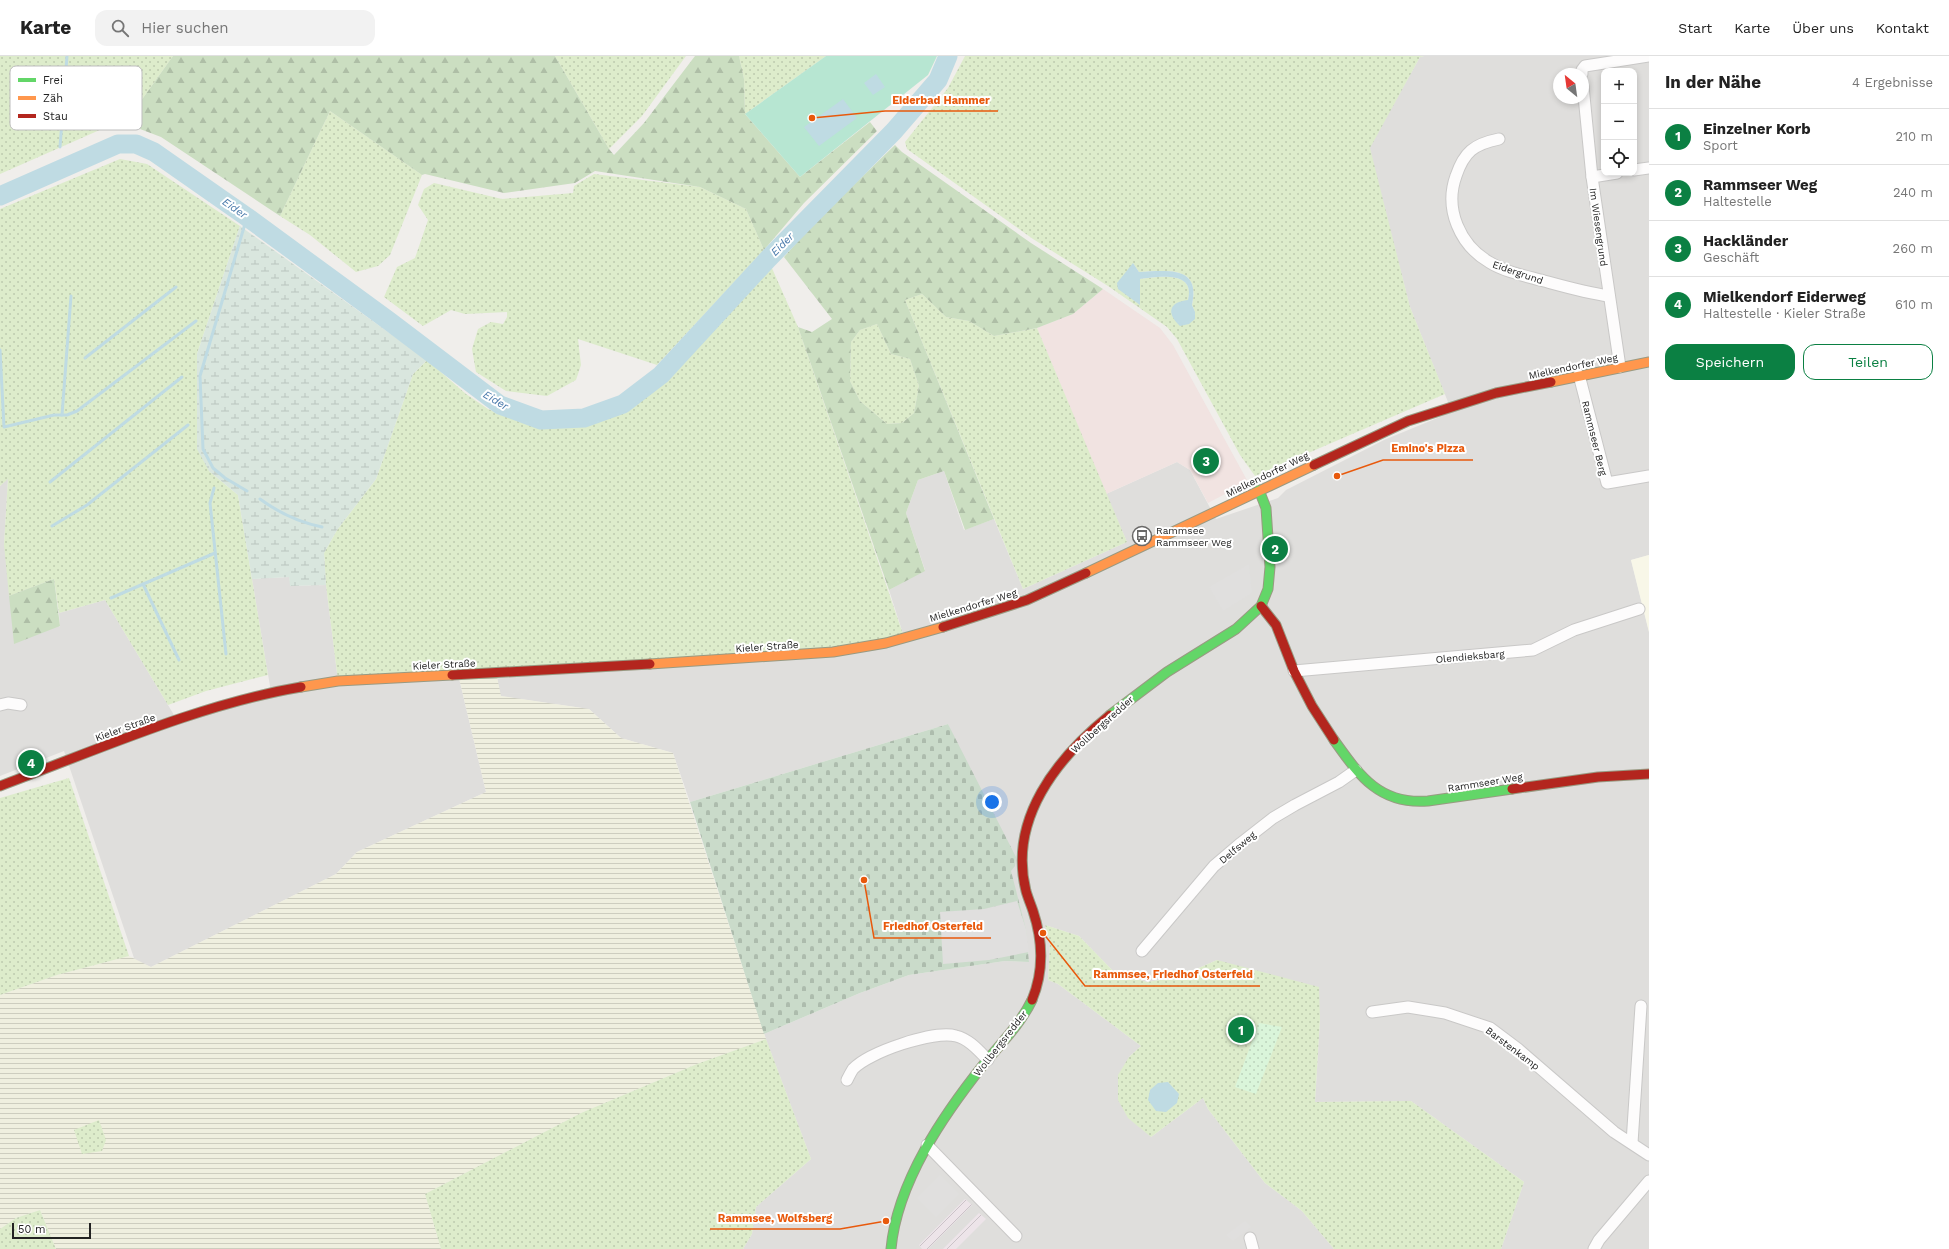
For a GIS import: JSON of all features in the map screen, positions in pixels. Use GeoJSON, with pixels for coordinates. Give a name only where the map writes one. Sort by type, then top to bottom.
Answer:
{"type":"FeatureCollection","features":[{"type":"Feature","properties":{"kind":"street"},"geometry":{"type":"LineString","coordinates":[[1584,68],[1585,66],[1649,56]]}},
{"type":"Feature","properties":{"kind":"street","name":"Im Wiesengrund"},"geometry":{"type":"LineString","coordinates":[[1585,104],[1592,177],[1620,367]]}},
{"type":"Feature","properties":{"kind":"street","name":"Eidergrund"},"geometry":{"type":"LineString","coordinates":[[1499,139],[1482,142],[1470,150],[1461,162],[1455,177],[1452,193],[1453,210],[1456,225],[1464,239],[1475,252],[1490,263],[1588,294],[1609,296]]}},
{"type":"Feature","properties":{"kind":"street"},"geometry":{"type":"LineString","coordinates":[[1637,170],[1649,168]]}},
{"type":"Feature","properties":{"kind":"street"},"geometry":{"type":"LineString","coordinates":[[1592,177],[1601,176]]}},
{"type":"Feature","properties":{"kind":"street","name":"Mielkendorfer Weg"},"geometry":{"type":"LineString","coordinates":[[904,637],[965,621],[1027,600],[1133,552],[1259,490],[1408,421],[1496,393],[1649,362]]}},
{"type":"Feature","properties":{"kind":"street","name":"Rammseer Berg"},"geometry":{"type":"LineString","coordinates":[[1579,375],[1607,483],[1649,476]]}},
{"type":"Feature","properties":{"kind":"street"},"geometry":{"type":"LineString","coordinates":[[1259,490],[1265,502],[1269,564],[1268,588],[1261,606]]}},
{"type":"Feature","properties":{"kind":"street","name":"Rammseer Weg"},"geometry":{"type":"LineString","coordinates":[[1261,606],[1276,625],[1294,671],[1316,713],[1356,770],[1369,784],[1398,799],[1416,802],[1598,777],[1649,774]]}},
{"type":"Feature","properties":{"kind":"street","name":"Wollbergsredder"},"geometry":{"type":"LineString","coordinates":[[891,1249],[896,1217],[912,1176],[927,1145],[953,1104],[1015,1027],[1030,1004],[1036,990],[1040,971],[1042,949],[1024,877],[1025,846],[1031,813],[1043,788],[1076,746],[1130,699],[1165,673],[1234,629],[1261,606]]}},
{"type":"Feature","properties":{"kind":"street","name":"Olendieksbarg"},"geometry":{"type":"LineString","coordinates":[[1294,671],[1533,650],[1574,630],[1639,609]]}},
{"type":"Feature","properties":{"kind":"street","name":"Kieler Straße"},"geometry":{"type":"LineString","coordinates":[[0,786],[177,720],[276,691],[338,681],[654,665],[790,656],[833,652],[904,637]]}},
{"type":"Feature","properties":{"kind":"street"},"geometry":{"type":"LineString","coordinates":[[0,705],[8,703],[21,705]]}},
{"type":"Feature","properties":{"kind":"street","name":"Delfsweg"},"geometry":{"type":"LineString","coordinates":[[1142,951],[1214,866],[1241,843],[1273,818],[1295,804],[1339,782],[1356,770]]}},
{"type":"Feature","properties":{"kind":"street"},"geometry":{"type":"LineString","coordinates":[[1632,1143],[1641,1006]]}},
{"type":"Feature","properties":{"kind":"street","name":"Barstenkamp"},"geometry":{"type":"LineString","coordinates":[[1372,1012],[1408,1007],[1446,1013],[1490,1028],[1614,1132],[1649,1155]]}},
{"type":"Feature","properties":{"kind":"street"},"geometry":{"type":"LineString","coordinates":[[847,1080],[853,1070],[861,1063],[915,1040],[947,1035],[956,1036],[965,1040],[988,1060]]}},
{"type":"Feature","properties":{"kind":"street"},"geometry":{"type":"LineString","coordinates":[[927,1145],[1016,1236]]}},
{"type":"Feature","properties":{"kind":"street"},"geometry":{"type":"LineString","coordinates":[[1594,1249],[1649,1181]]}},
{"type":"Feature","properties":{"kind":"shaded area"},"geometry":{"type":"Polygon","coordinates":[[[1649,56],[1649,555],[1631,560],[1649,632],[1649,1249],[1501,1249],[1524,1182],[1411,1101],[1315,1102],[1320,1020],[1217,960],[1178,977],[1147,982],[1115,973],[1079,936],[1045,925],[1050,943],[1048,980],[1058,984],[1141,1046],[1129,1057],[1151,1137],[1203,1098],[1208,1109],[1265,1183],[1302,1211],[1334,1249],[743,1249],[752,1234],[756,1207],[811,1159],[764,1034],[860,993],[909,975],[1005,961],[1029,962],[1026,929],[1010,871],[948,724],[690,802],[673,753],[621,738],[589,709],[500,696],[496,672],[904,637],[889,590],[925,570],[906,513],[918,480],[944,471],[964,530],[994,519],[1023,589],[1127,542],[1106,494],[1177,462],[1190,470],[1216,519],[1278,498],[1286,490],[1384,440],[1452,412],[1410,307],[1369,148],[1420,57],[1649,56]]]}},
{"type":"Feature","properties":{"kind":"shaded area"},"geometry":{"type":"Polygon","coordinates":[[[1103,289],[1160,328],[1173,345],[1248,482],[1208,503],[1190,470],[1177,462],[1106,494],[1037,328],[1073,314],[1103,289]]]}},
{"type":"Feature","properties":{"kind":"shaded area"},"geometry":{"type":"Polygon","coordinates":[[[8,478],[4,545],[60,627],[59,613],[105,600],[177,720],[271,692],[252,579],[289,577],[291,586],[326,585],[338,681],[458,674],[486,792],[357,852],[336,874],[151,967],[135,961],[64,751],[0,776],[0,486],[8,478]]]}},
{"type":"Feature","properties":{"kind":"shaded area"},"geometry":{"type":"Polygon","coordinates":[[[1649,555],[1649,632],[1631,560],[1649,555]]]}},
{"type":"Feature","properties":{"kind":"shaded area"},"geometry":{"type":"Polygon","coordinates":[[[1249,564],[1252,593],[1223,611],[1209,587],[1249,564]]]}},
{"type":"Feature","properties":{"kind":"shaded area"},"geometry":{"type":"Polygon","coordinates":[[[1017,901],[1026,929],[1029,952],[989,960],[943,964],[940,912],[984,909],[1017,901]]]}},
{"type":"Feature","properties":{"kind":"shaded area"},"geometry":{"type":"Polygon","coordinates":[[[940,1175],[959,1194],[936,1217],[917,1198],[940,1175]]]}},
{"type":"Feature","properties":{"kind":"shaded area"},"geometry":{"type":"Polygon","coordinates":[[[965,1199],[972,1205],[928,1249],[922,1249],[919,1245],[965,1199]]]}},
{"type":"Feature","properties":{"kind":"shaded area"},"geometry":{"type":"Polygon","coordinates":[[[979,1213],[986,1219],[956,1249],[943,1249],[979,1213]]]}},
{"type":"Feature","properties":{"kind":"shaded area"},"geometry":{"type":"Polygon","coordinates":[[[1245,1221],[1251,1227],[1233,1241],[1226,1235],[1245,1221]]]}},
{"type":"Feature","properties":{"kind":"green space"},"geometry":{"type":"Polygon","coordinates":[[[0,56],[173,56],[142,99],[142,66],[10,66],[10,130],[100,130],[0,174],[0,56]]]}},
{"type":"Feature","properties":{"kind":"green space"},"geometry":{"type":"Polygon","coordinates":[[[173,56],[555,56],[609,149],[614,155],[644,123],[695,56],[739,56],[744,79],[745,114],[800,177],[870,122],[877,131],[804,203],[764,250],[746,209],[700,187],[595,171],[575,183],[504,193],[425,174],[422,175],[330,111],[280,216],[161,137],[142,130],[142,99],[173,56]]]}},
{"type":"Feature","properties":{"kind":"green space"},"geometry":{"type":"Polygon","coordinates":[[[555,56],[686,56],[642,116],[609,149],[555,56]]]}},
{"type":"Feature","properties":{"kind":"green space"},"geometry":{"type":"Polygon","coordinates":[[[739,56],[826,56],[745,114],[744,79],[739,56]]]}},
{"type":"Feature","properties":{"kind":"green space"},"geometry":{"type":"Polygon","coordinates":[[[826,56],[937,56],[928,75],[800,177],[745,114],[826,56]]]}},
{"type":"Feature","properties":{"kind":"green space"},"geometry":{"type":"Polygon","coordinates":[[[965,56],[1424,56],[1420,57],[1370,148],[1410,307],[1445,394],[1255,476],[1240,455],[1177,339],[1167,327],[1108,286],[1033,239],[907,149],[905,142],[948,88],[965,56]],[[1133,263],[1140,304],[1140,279],[1156,277],[1174,278],[1181,280],[1186,284],[1189,290],[1188,300],[1195,312],[1192,305],[1193,292],[1191,283],[1187,277],[1170,271],[1139,272],[1133,263]]]}},
{"type":"Feature","properties":{"kind":"green space"},"geometry":{"type":"Polygon","coordinates":[[[330,111],[422,175],[390,255],[378,266],[356,272],[310,235],[280,216],[330,111]]]}},
{"type":"Feature","properties":{"kind":"green space"},"geometry":{"type":"Polygon","coordinates":[[[895,145],[902,152],[1031,243],[1103,289],[1073,314],[1037,328],[994,336],[969,321],[946,317],[922,294],[905,300],[994,519],[965,530],[944,471],[918,480],[906,513],[925,571],[889,590],[798,327],[812,332],[832,319],[784,257],[815,222],[895,145]],[[877,324],[860,330],[851,342],[850,381],[860,401],[887,424],[902,423],[914,413],[919,386],[910,359],[891,354],[877,324]]]}},
{"type":"Feature","properties":{"kind":"green space"},"geometry":{"type":"Polygon","coordinates":[[[120,159],[147,164],[240,226],[197,354],[209,471],[238,495],[268,675],[206,691],[168,705],[105,600],[59,613],[54,579],[9,596],[4,545],[8,479],[0,486],[0,209],[120,159]]]}},
{"type":"Feature","properties":{"kind":"green space"},"geometry":{"type":"Polygon","coordinates":[[[594,174],[700,187],[746,209],[764,250],[657,365],[578,339],[581,365],[576,380],[547,396],[506,391],[476,372],[472,349],[478,329],[491,322],[503,324],[507,317],[507,312],[465,314],[451,310],[423,326],[384,297],[397,267],[415,258],[428,220],[418,205],[424,189],[434,183],[502,199],[573,193],[574,186],[594,174]]]}},
{"type":"Feature","properties":{"kind":"green space"},"geometry":{"type":"Polygon","coordinates":[[[240,226],[427,360],[413,374],[376,479],[337,530],[324,553],[326,585],[290,586],[289,577],[252,579],[238,495],[209,471],[197,449],[197,354],[240,226]]]}},
{"type":"Feature","properties":{"kind":"green space"},"geometry":{"type":"Polygon","coordinates":[[[771,266],[798,327],[904,637],[886,643],[338,681],[326,585],[324,553],[337,530],[376,479],[413,374],[427,360],[466,394],[488,409],[510,418],[540,425],[580,426],[626,411],[664,378],[771,266]]]}},
{"type":"Feature","properties":{"kind":"green space"},"geometry":{"type":"Polygon","coordinates":[[[922,294],[946,317],[969,321],[994,336],[1037,328],[1127,542],[1023,589],[905,300],[922,294]]]}},
{"type":"Feature","properties":{"kind":"green space"},"geometry":{"type":"Polygon","coordinates":[[[877,324],[891,354],[910,359],[919,386],[914,413],[902,423],[887,424],[860,401],[850,381],[851,342],[860,330],[877,324]]]}},
{"type":"Feature","properties":{"kind":"green space"},"geometry":{"type":"Polygon","coordinates":[[[54,579],[60,626],[14,644],[9,596],[54,579]]]}},
{"type":"Feature","properties":{"kind":"green space"},"geometry":{"type":"Polygon","coordinates":[[[496,672],[501,696],[589,709],[621,738],[673,753],[766,1039],[697,1064],[581,1113],[425,1194],[441,1249],[56,1249],[40,1210],[16,1218],[0,1229],[0,995],[57,975],[129,956],[151,967],[336,874],[357,852],[486,792],[458,674],[496,672]]]}},
{"type":"Feature","properties":{"kind":"green space"},"geometry":{"type":"Polygon","coordinates":[[[948,724],[1016,857],[1015,866],[1011,871],[1026,929],[1029,962],[1005,961],[909,975],[860,993],[764,1034],[690,802],[948,724]]]}},
{"type":"Feature","properties":{"kind":"green space"},"geometry":{"type":"Polygon","coordinates":[[[69,778],[129,956],[57,975],[0,995],[0,798],[69,778]]]}},
{"type":"Feature","properties":{"kind":"green space"},"geometry":{"type":"Polygon","coordinates":[[[1045,925],[1079,936],[1115,973],[1147,982],[1178,977],[1217,960],[1319,987],[1320,1019],[1315,1102],[1411,1101],[1524,1182],[1501,1249],[1334,1249],[1302,1211],[1265,1183],[1208,1109],[1203,1098],[1151,1137],[1128,1118],[1118,1100],[1118,1075],[1129,1057],[1141,1046],[1058,984],[1048,980],[1050,943],[1045,925]]]}},
{"type":"Feature","properties":{"kind":"green space"},"geometry":{"type":"Polygon","coordinates":[[[1259,1023],[1282,1027],[1256,1094],[1235,1087],[1259,1023]]]}},
{"type":"Feature","properties":{"kind":"green space"},"geometry":{"type":"Polygon","coordinates":[[[766,1039],[811,1159],[756,1207],[752,1234],[743,1249],[441,1249],[425,1194],[581,1113],[697,1064],[766,1039]]]}},
{"type":"Feature","properties":{"kind":"green space"},"geometry":{"type":"Polygon","coordinates":[[[99,1120],[106,1140],[102,1151],[82,1154],[74,1130],[99,1120]]]}},
{"type":"Feature","properties":{"kind":"green space"},"geometry":{"type":"Polygon","coordinates":[[[40,1210],[56,1249],[0,1249],[0,1229],[16,1218],[40,1210]]]}},
{"type":"Feature","properties":{"kind":"water"},"geometry":{"type":"Polygon","coordinates":[[[876,74],[885,87],[873,95],[864,83],[876,74]]]}},
{"type":"Feature","properties":{"kind":"water"},"geometry":{"type":"Polygon","coordinates":[[[843,99],[857,118],[819,146],[804,127],[843,99]]]}},
{"type":"Feature","properties":{"kind":"water"},"geometry":{"type":"Polygon","coordinates":[[[1133,263],[1139,272],[1170,271],[1187,277],[1191,283],[1193,292],[1192,305],[1195,312],[1195,319],[1189,324],[1180,326],[1171,313],[1173,306],[1182,301],[1188,300],[1189,290],[1186,284],[1181,280],[1165,277],[1140,279],[1140,305],[1118,289],[1117,283],[1133,263]]]}},
{"type":"Feature","properties":{"kind":"water"},"geometry":{"type":"Polygon","coordinates":[[[1168,1082],[1179,1094],[1177,1103],[1166,1112],[1156,1111],[1148,1100],[1150,1090],[1158,1083],[1168,1082]]]}},
{"type":"Feature","properties":{"kind":"waterway"},"geometry":{"type":"LineString","coordinates":[[66,66],[67,56]]}},
{"type":"Feature","properties":{"kind":"waterway","name":"Eider"},"geometry":{"type":"LineString","coordinates":[[0,196],[118,144],[136,144],[154,152],[247,217],[389,321],[500,405],[541,420],[584,418],[623,404],[661,375],[768,259],[894,131],[938,80],[948,56]]}},
{"type":"Feature","properties":{"kind":"waterway"},"geometry":{"type":"LineString","coordinates":[[60,147],[61,130]]}},
{"type":"Feature","properties":{"kind":"waterway"},"geometry":{"type":"LineString","coordinates":[[247,217],[200,376],[203,449],[213,468],[225,478],[247,491]]}},
{"type":"Feature","properties":{"kind":"waterway"},"geometry":{"type":"LineString","coordinates":[[85,358],[176,287]]}},
{"type":"Feature","properties":{"kind":"waterway"},"geometry":{"type":"LineString","coordinates":[[62,415],[71,296]]}},
{"type":"Feature","properties":{"kind":"waterway"},"geometry":{"type":"LineString","coordinates":[[0,350],[4,427],[54,415],[67,415],[77,411],[196,321]]}},
{"type":"Feature","properties":{"kind":"waterway"},"geometry":{"type":"LineString","coordinates":[[50,482],[182,377]]}},
{"type":"Feature","properties":{"kind":"waterway"},"geometry":{"type":"LineString","coordinates":[[52,526],[87,505],[188,425]]}},
{"type":"Feature","properties":{"kind":"waterway"},"geometry":{"type":"LineString","coordinates":[[214,488],[210,503],[226,654]]}},
{"type":"Feature","properties":{"kind":"waterway"},"geometry":{"type":"LineString","coordinates":[[260,499],[274,509],[289,516],[322,527]]}},
{"type":"Feature","properties":{"kind":"waterway"},"geometry":{"type":"LineString","coordinates":[[111,598],[215,553]]}},
{"type":"Feature","properties":{"kind":"waterway"},"geometry":{"type":"LineString","coordinates":[[143,584],[179,660]]}},
{"type":"Feature","properties":{"kind":"traffic: fast"},"geometry":{"type":"LineString","coordinates":[[1110,715],[1167,672],[1236,629],[1261,606],[1268,589],[1270,567],[1266,508],[1259,490]]}},
{"type":"Feature","properties":{"kind":"traffic: fast"},"geometry":{"type":"LineString","coordinates":[[1334,740],[1362,776],[1383,793],[1396,798],[1411,801],[1428,801],[1512,789]]}},
{"type":"Feature","properties":{"kind":"traffic: fast"},"geometry":{"type":"LineString","coordinates":[[891,1249],[895,1224],[902,1199],[925,1150],[953,1105],[984,1064],[1016,1026],[1032,1000]]}},
{"type":"Feature","properties":{"kind":"traffic: slow"},"geometry":{"type":"LineString","coordinates":[[1551,382],[1649,362]]}},
{"type":"Feature","properties":{"kind":"traffic: slow"},"geometry":{"type":"LineString","coordinates":[[1086,573],[1314,465]]}},
{"type":"Feature","properties":{"kind":"traffic: slow"},"geometry":{"type":"LineString","coordinates":[[650,664],[833,652],[886,643],[943,627]]}},
{"type":"Feature","properties":{"kind":"traffic: slow"},"geometry":{"type":"LineString","coordinates":[[301,687],[338,681],[452,675]]}},
{"type":"Feature","properties":{"kind":"traffic: jam"},"geometry":{"type":"LineString","coordinates":[[1314,465],[1408,421],[1496,393],[1551,382]]}},
{"type":"Feature","properties":{"kind":"traffic: jam"},"geometry":{"type":"LineString","coordinates":[[943,627],[1027,600],[1086,573]]}},
{"type":"Feature","properties":{"kind":"traffic: jam"},"geometry":{"type":"LineString","coordinates":[[1261,606],[1276,625],[1294,671],[1312,706],[1334,740]]}},
{"type":"Feature","properties":{"kind":"traffic: jam"},"geometry":{"type":"LineString","coordinates":[[452,675],[650,664]]}},
{"type":"Feature","properties":{"kind":"traffic: jam"},"geometry":{"type":"LineString","coordinates":[[0,786],[111,743],[187,716],[263,695],[301,687]]}},
{"type":"Feature","properties":{"kind":"traffic: jam"},"geometry":{"type":"LineString","coordinates":[[1032,1000],[1039,978],[1041,956],[1039,933],[1026,891],[1022,865],[1024,839],[1031,815],[1041,792],[1055,771],[1090,732],[1110,715]]}},
{"type":"Feature","properties":{"kind":"traffic: jam"},"geometry":{"type":"LineString","coordinates":[[1512,789],[1598,777],[1649,774]]}},
{"type":"Feature","properties":{"kind":"place","name":"Eiderbad Hammer"},"geometry":{"type":"Point","coordinates":[812,118]}},
{"type":"Feature","properties":{"kind":"place","name":"Hackländer"},"geometry":{"type":"Point","coordinates":[1206,461]}},
{"type":"Feature","properties":{"kind":"place","name":"Emino's Pizza"},"geometry":{"type":"Point","coordinates":[1337,476]}},
{"type":"Feature","properties":{"kind":"place","name":"Rammsee Rammseer Weg"},"geometry":{"type":"Point","coordinates":[1142,536]}},
{"type":"Feature","properties":{"kind":"place","name":"Rammseer Weg"},"geometry":{"type":"Point","coordinates":[1275,549]}},
{"type":"Feature","properties":{"kind":"place","name":"Mielkendorf Eiderweg"},"geometry":{"type":"Point","coordinates":[31,763]}},
{"type":"Feature","properties":{"kind":"place","name":"Friedhof Osterfeld"},"geometry":{"type":"Point","coordinates":[864,880]}},
{"type":"Feature","properties":{"kind":"place","name":"Rammsee, Friedhof Osterfeld"},"geometry":{"type":"Point","coordinates":[1043,933]}},
{"type":"Feature","properties":{"kind":"place","name":"Einzelner Korb"},"geometry":{"type":"Point","coordinates":[1241,1030]}},
{"type":"Feature","properties":{"kind":"place","name":"Rammsee, Wolfsberg"},"geometry":{"type":"Point","coordinates":[886,1221]}}]}
